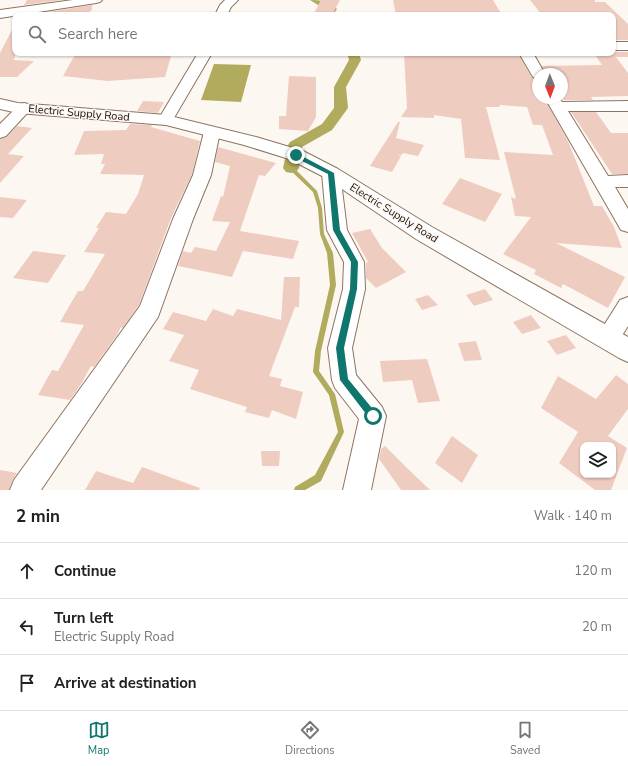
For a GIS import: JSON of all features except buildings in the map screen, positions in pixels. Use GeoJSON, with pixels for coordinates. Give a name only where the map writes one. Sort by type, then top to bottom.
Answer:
{"type":"FeatureCollection","features":[{"type":"Feature","properties":{"kind":"main road","name":"Electric Supply Road"},"geometry":{"type":"LineString","coordinates":[[0,104],[24,108],[166,120],[250,141],[296,155],[331,173],[424,233],[628,350]]}},
{"type":"Feature","properties":{"kind":"street"},"geometry":{"type":"LineString","coordinates":[[14,12],[96,0]]}},
{"type":"Feature","properties":{"kind":"street"},"geometry":{"type":"LineString","coordinates":[[222,12],[226,5],[232,0]]}},
{"type":"Feature","properties":{"kind":"street"},"geometry":{"type":"LineString","coordinates":[[0,14],[12,12]]}},
{"type":"Feature","properties":{"kind":"street"},"geometry":{"type":"LineString","coordinates":[[616,46],[628,46]]}},
{"type":"Feature","properties":{"kind":"street"},"geometry":{"type":"LineString","coordinates":[[166,120],[203,56]]}},
{"type":"Feature","properties":{"kind":"street"},"geometry":{"type":"LineString","coordinates":[[528,56],[535,68]]}},
{"type":"Feature","properties":{"kind":"street"},"geometry":{"type":"LineString","coordinates":[[568,103],[628,106]]}},
{"type":"Feature","properties":{"kind":"street"},"geometry":{"type":"LineString","coordinates":[[555,104],[604,182],[628,225]]}},
{"type":"Feature","properties":{"kind":"street"},"geometry":{"type":"LineString","coordinates":[[0,133],[24,108]]}},
{"type":"Feature","properties":{"kind":"street"},"geometry":{"type":"LineString","coordinates":[[24,490],[150,310],[183,219],[202,175],[212,132]]}},
{"type":"Feature","properties":{"kind":"street"},"geometry":{"type":"LineString","coordinates":[[331,173],[336,230],[354,262],[354,289],[340,348],[344,380],[373,416],[358,490]]}},
{"type":"Feature","properties":{"kind":"street"},"geometry":{"type":"LineString","coordinates":[[604,182],[628,181]]}},
{"type":"Feature","properties":{"kind":"street"},"geometry":{"type":"LineString","coordinates":[[608,338],[628,306]]}},
{"type":"Feature","properties":{"kind":"shaded area"},"geometry":{"type":"Polygon","coordinates":[[[214,64],[251,65],[241,102],[201,100],[214,64]]]}},
{"type":"Feature","properties":{"kind":"waterway"},"geometry":{"type":"LineString","coordinates":[[315,0],[332,9],[330,12]]}},
{"type":"Feature","properties":{"kind":"waterway"},"geometry":{"type":"LineString","coordinates":[[291,168],[295,145],[327,127],[341,108],[340,87],[355,60],[354,56]]}},
{"type":"Feature","properties":{"kind":"waterway"},"geometry":{"type":"LineString","coordinates":[[291,168],[315,191],[320,208],[322,234],[330,253],[333,285],[318,351],[316,372],[332,394],[341,432],[318,478],[298,490]]}},
{"type":"Feature","properties":{"kind":"route"},"geometry":{"type":"LineString","coordinates":[[296,155],[331,173],[334,188],[336,230],[354,262],[354,289],[340,348],[344,380],[373,416]]}}]}
